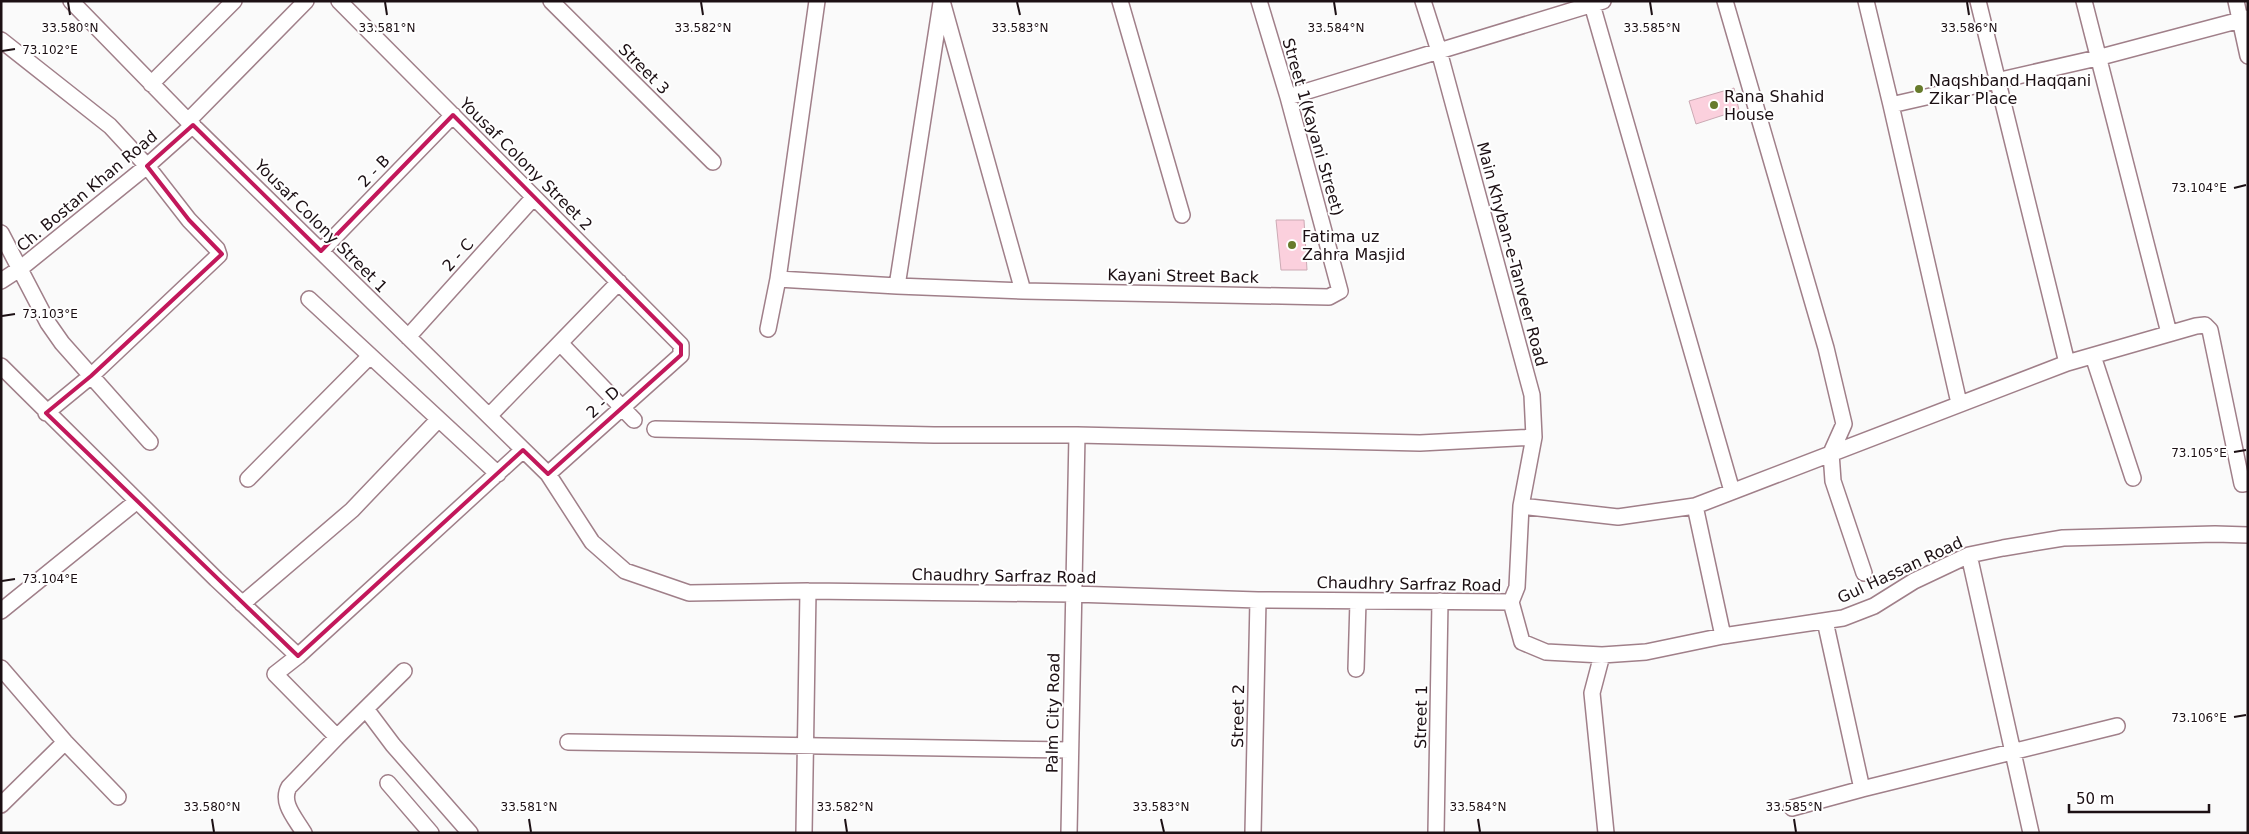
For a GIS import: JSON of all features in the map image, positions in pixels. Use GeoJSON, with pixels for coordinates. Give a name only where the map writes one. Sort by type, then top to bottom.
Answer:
{"type":"FeatureCollection","features":[{"type":"Feature","properties":{"kind":"street","name":"Yousaf Colony Street 1"},"geometry":{"type":"LineString","coordinates":[[71,1],[190,123],[548,474]]}},
{"type":"Feature","properties":{"kind":"street"},"geometry":{"type":"LineString","coordinates":[[151,84],[234,1]]}},
{"type":"Feature","properties":{"kind":"street","name":"Ch. Bostan Khan Road"},"geometry":{"type":"LineString","coordinates":[[1,281],[21,268],[147,166],[306,1]]}},
{"type":"Feature","properties":{"kind":"street","name":"Yousaf Colony Street 2"},"geometry":{"type":"LineString","coordinates":[[339,1],[681,345],[681,355]]}},
{"type":"Feature","properties":{"kind":"street","name":"Street 3"},"geometry":{"type":"LineString","coordinates":[[551,1],[713,162]]}},
{"type":"Feature","properties":{"kind":"street"},"geometry":{"type":"LineString","coordinates":[[768,329],[778,278],[817,1]]}},
{"type":"Feature","properties":{"kind":"street"},"geometry":{"type":"LineString","coordinates":[[897,286],[942,1]]}},
{"type":"Feature","properties":{"kind":"street"},"geometry":{"type":"LineString","coordinates":[[942,1],[1023,291]]}},
{"type":"Feature","properties":{"kind":"street"},"geometry":{"type":"LineString","coordinates":[[1120,1],[1182,215]]}},
{"type":"Feature","properties":{"kind":"street","name":"Street 1(Kayani Street)"},"geometry":{"type":"LineString","coordinates":[[1259,1],[1288,98],[1340,291]]}},
{"type":"Feature","properties":{"kind":"street","name":"Main Khyban-e-Tanveer Road"},"geometry":{"type":"LineString","coordinates":[[1423,1],[1439,51],[1532,395],[1534,437],[1521,514],[1517,587],[1511,602]]}},
{"type":"Feature","properties":{"kind":"street"},"geometry":{"type":"LineString","coordinates":[[1725,1],[1826,348],[1844,424],[1831,453],[1833,482],[1864,573]]}},
{"type":"Feature","properties":{"kind":"street"},"geometry":{"type":"LineString","coordinates":[[1866,1],[1892,105],[1959,403]]}},
{"type":"Feature","properties":{"kind":"street"},"geometry":{"type":"LineString","coordinates":[[1978,1],[2067,363]]}},
{"type":"Feature","properties":{"kind":"street"},"geometry":{"type":"LineString","coordinates":[[2084,1],[2097,58],[2169,334]]}},
{"type":"Feature","properties":{"kind":"street"},"geometry":{"type":"LineString","coordinates":[[2236,1],[2244,19],[2248,56]]}},
{"type":"Feature","properties":{"kind":"street"},"geometry":{"type":"LineString","coordinates":[[1288,98],[1596,2],[1732,491]]}},
{"type":"Feature","properties":{"kind":"street"},"geometry":{"type":"LineString","coordinates":[[1892,105],[2097,58],[2244,19]]}},
{"type":"Feature","properties":{"kind":"street"},"geometry":{"type":"LineString","coordinates":[[1,40],[110,126],[147,166],[189,220],[217,249],[219,255],[91,376],[46,413]]}},
{"type":"Feature","properties":{"kind":"street","name":"2 - B"},"geometry":{"type":"LineString","coordinates":[[321,251],[453,115]]}},
{"type":"Feature","properties":{"kind":"street","name":"2 - C"},"geometry":{"type":"LineString","coordinates":[[408,337],[534,197]]}},
{"type":"Feature","properties":{"kind":"street"},"geometry":{"type":"LineString","coordinates":[[1,233],[21,268],[48,323],[62,343],[150,442]]}},
{"type":"Feature","properties":{"kind":"street","name":"Kayani Street Back"},"geometry":{"type":"LineString","coordinates":[[778,278],[897,286],[1023,291],[1328,297],[1340,291]]}},
{"type":"Feature","properties":{"kind":"street"},"geometry":{"type":"LineString","coordinates":[[489,416],[561,344],[619,282]]}},
{"type":"Feature","properties":{"kind":"street"},"geometry":{"type":"LineString","coordinates":[[308,299],[498,474]]}},
{"type":"Feature","properties":{"kind":"street"},"geometry":{"type":"LineString","coordinates":[[1521,514],[1618,517],[1695,506],[2067,363],[2205,325],[2210,330],[2242,484],[2248,483]]}},
{"type":"Feature","properties":{"kind":"street"},"geometry":{"type":"LineString","coordinates":[[561,344],[634,420]]}},
{"type":"Feature","properties":{"kind":"street","name":"2 - D"},"geometry":{"type":"LineString","coordinates":[[548,474],[681,355]]}},
{"type":"Feature","properties":{"kind":"street"},"geometry":{"type":"LineString","coordinates":[[248,479],[370,356]]}},
{"type":"Feature","properties":{"kind":"street"},"geometry":{"type":"LineString","coordinates":[[2093,356],[2133,478]]}},
{"type":"Feature","properties":{"kind":"street"},"geometry":{"type":"LineString","coordinates":[[1,366],[46,413],[298,656]]}},
{"type":"Feature","properties":{"kind":"street"},"geometry":{"type":"LineString","coordinates":[[242,604],[352,510],[436,422]]}},
{"type":"Feature","properties":{"kind":"street"},"geometry":{"type":"LineString","coordinates":[[655,429],[934,435],[1077,435],[1420,443],[1534,437]]}},
{"type":"Feature","properties":{"kind":"street","name":"Palm City Road"},"geometry":{"type":"LineString","coordinates":[[1069,833],[1077,435]]}},
{"type":"Feature","properties":{"kind":"street"},"geometry":{"type":"LineString","coordinates":[[337,737],[275,674],[298,656],[523,450]]}},
{"type":"Feature","properties":{"kind":"street","name":"Chaudhry Sarfraz Road"},"geometry":{"type":"LineString","coordinates":[[548,474],[592,542],[625,571],[689,594],[808,591],[1073,594],[1258,600],[1511,602]]}},
{"type":"Feature","properties":{"kind":"street"},"geometry":{"type":"LineString","coordinates":[[1,611],[137,501]]}},
{"type":"Feature","properties":{"kind":"street"},"geometry":{"type":"LineString","coordinates":[[1695,506],[1723,636]]}},
{"type":"Feature","properties":{"kind":"street","name":"Gul Hassan Road"},"geometry":{"type":"LineString","coordinates":[[1511,602],[1522,642],[1546,652],[1602,655],[1646,652],[1723,636],[1843,618],[1874,606],[1914,581],[1969,555],[2063,538],[2215,534],[2248,535]]}},
{"type":"Feature","properties":{"kind":"street"},"geometry":{"type":"LineString","coordinates":[[1969,555],[2031,833]]}},
{"type":"Feature","properties":{"kind":"street"},"geometry":{"type":"LineString","coordinates":[[804,833],[808,591]]}},
{"type":"Feature","properties":{"kind":"street","name":"Street 2"},"geometry":{"type":"LineString","coordinates":[[1253,833],[1258,600]]}},
{"type":"Feature","properties":{"kind":"street"},"geometry":{"type":"LineString","coordinates":[[1356,669],[1358,600]]}},
{"type":"Feature","properties":{"kind":"street","name":"Street 1"},"geometry":{"type":"LineString","coordinates":[[1436,833],[1440,601]]}},
{"type":"Feature","properties":{"kind":"street"},"geometry":{"type":"LineString","coordinates":[[1825,621],[1862,789]]}},
{"type":"Feature","properties":{"kind":"street"},"geometry":{"type":"LineString","coordinates":[[1602,655],[1592,693],[1606,833]]}},
{"type":"Feature","properties":{"kind":"street"},"geometry":{"type":"LineString","coordinates":[[1,668],[65,742],[118,797]]}},
{"type":"Feature","properties":{"kind":"street"},"geometry":{"type":"LineString","coordinates":[[304,833],[286,804],[285,793],[288,787],[404,671]]}},
{"type":"Feature","properties":{"kind":"street"},"geometry":{"type":"LineString","coordinates":[[366,709],[394,745],[470,833]]}},
{"type":"Feature","properties":{"kind":"street"},"geometry":{"type":"LineString","coordinates":[[1792,808],[2014,750],[2117,726]]}},
{"type":"Feature","properties":{"kind":"street"},"geometry":{"type":"LineString","coordinates":[[1,805],[65,742]]}},
{"type":"Feature","properties":{"kind":"street"},"geometry":{"type":"LineString","coordinates":[[568,742],[1070,750]]}},
{"type":"Feature","properties":{"kind":"street"},"geometry":{"type":"LineString","coordinates":[[388,783],[431,833]]}},
{"type":"Feature","properties":{"kind":"highlighted area"},"geometry":{"type":"Polygon","coordinates":[[[453,115],[681,345],[681,355],[548,474],[523,450],[298,656],[46,413],[91,376],[222,254],[189,220],[147,166],[193,125],[321,251],[453,115]]]}},
{"type":"Feature","properties":{"kind":"building","name":"Rana Shahid House"},"geometry":{"type":"Polygon","coordinates":[[[1734,88],[1739,110],[1696,124],[1689,101],[1734,88]]]}},
{"type":"Feature","properties":{"kind":"building","name":"Fatima uz Zahra Masjid"},"geometry":{"type":"Polygon","coordinates":[[[1276,220],[1304,220],[1307,270],[1281,270],[1276,220]]]}},
{"type":"Feature","properties":{"kind":"place","name":"Naqshband Haqqani Zikar Place"},"geometry":{"type":"Point","coordinates":[1919,89]}},
{"type":"Feature","properties":{"kind":"place","name":"Rana Shahid House"},"geometry":{"type":"Point","coordinates":[1714,105]}},
{"type":"Feature","properties":{"kind":"place","name":"Fatima uz Zahra Masjid"},"geometry":{"type":"Point","coordinates":[1292,245]}}]}
